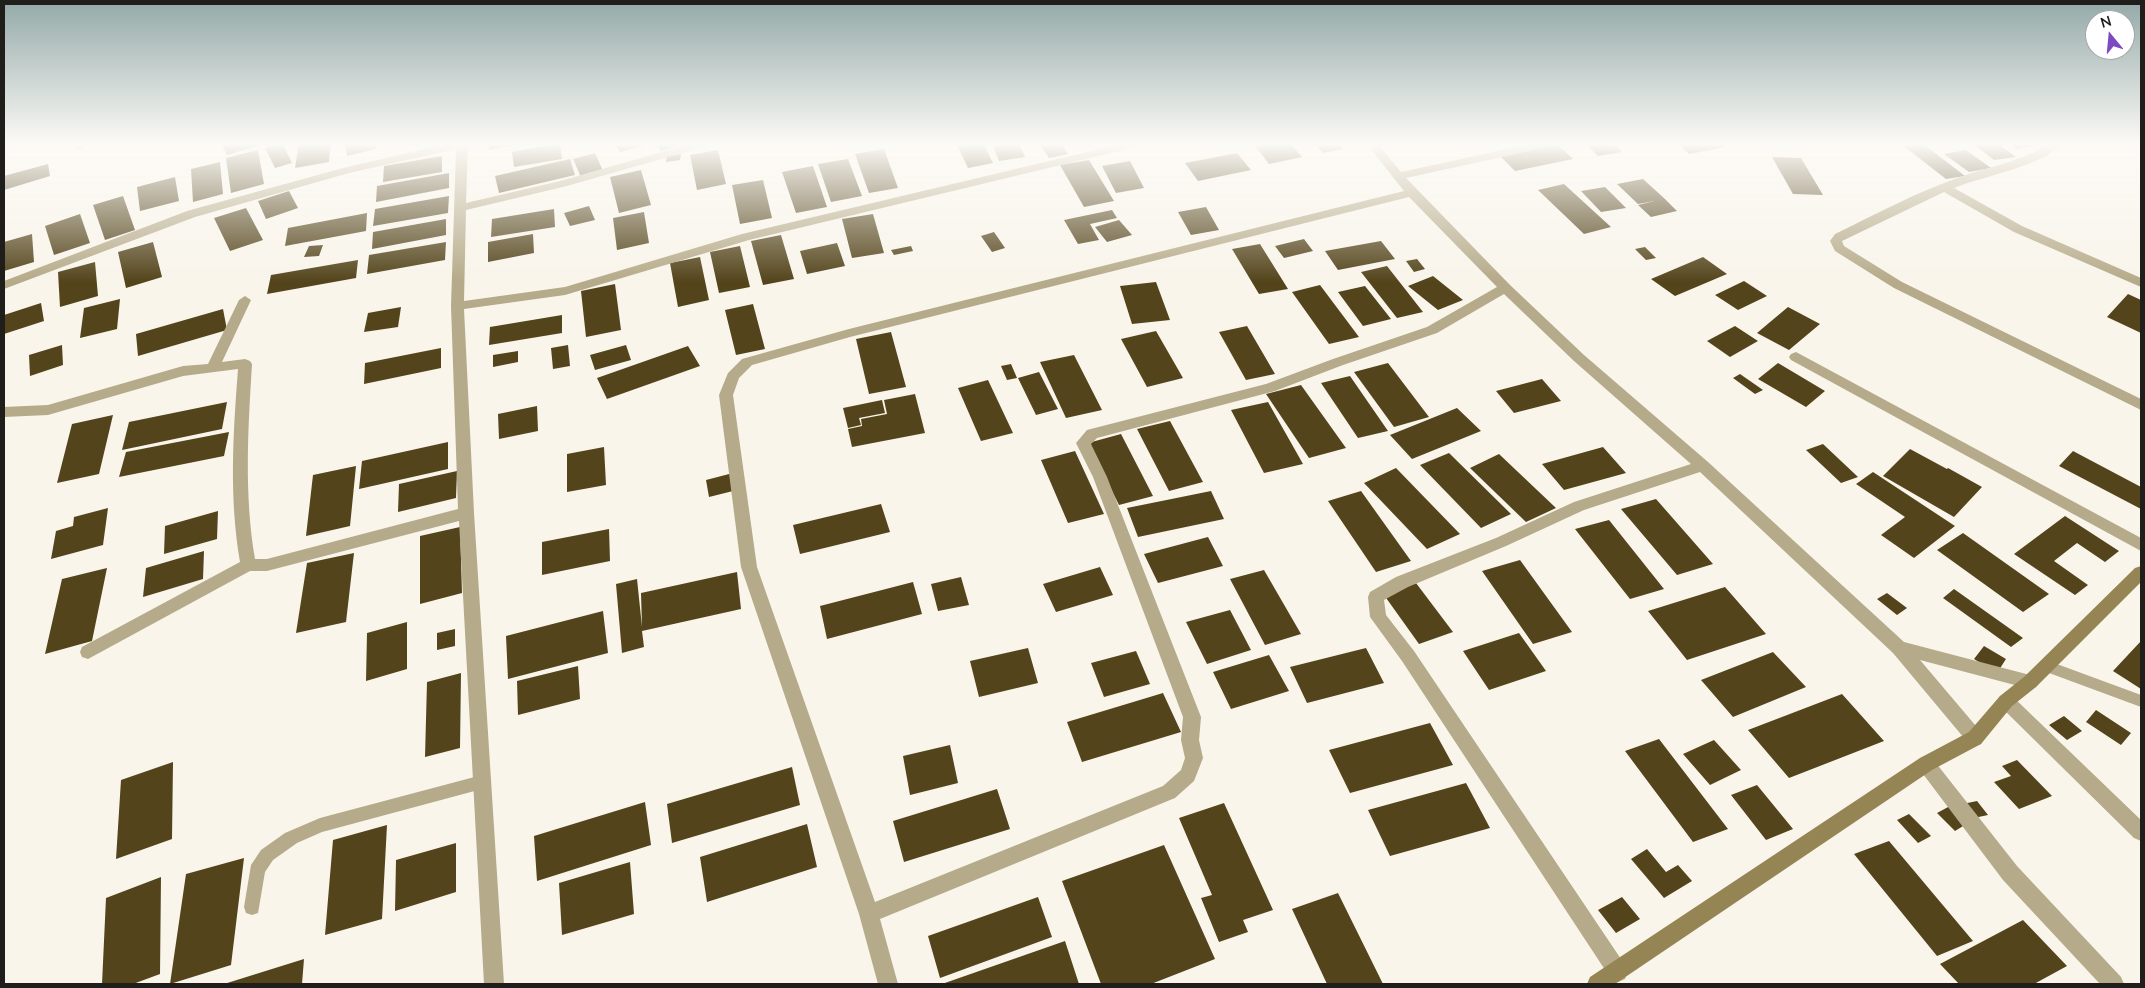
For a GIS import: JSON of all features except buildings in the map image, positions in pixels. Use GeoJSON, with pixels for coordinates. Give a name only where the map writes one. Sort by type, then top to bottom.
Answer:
{"type":"FeatureCollection","features":[{"type":"Feature","properties":{"kind":"street"},"geometry":{"type":"LineString","coordinates":[[4,285],[191,214],[279,189]]}},
{"type":"Feature","properties":{"kind":"street"},"geometry":{"type":"LineString","coordinates":[[460,189],[457,306],[466,513],[494,984]]}},
{"type":"Feature","properties":{"kind":"street"},"geometry":{"type":"LineString","coordinates":[[459,208],[541,189]]}},
{"type":"Feature","properties":{"kind":"street"},"geometry":{"type":"LineString","coordinates":[[457,306],[565,290],[746,237],[947,189]]}},
{"type":"Feature","properties":{"kind":"street"},"geometry":{"type":"LineString","coordinates":[[1409,189],[1505,288],[1579,358],[1704,466],[1899,648],[1975,738]]}},
{"type":"Feature","properties":{"kind":"street"},"geometry":{"type":"LineString","coordinates":[[1944,189],[1838,237],[1836,241],[1839,248],[1898,284],[2141,406]]}},
{"type":"Feature","properties":{"kind":"street"},"geometry":{"type":"LineString","coordinates":[[1948,189],[2018,229],[2141,283]]}},
{"type":"Feature","properties":{"kind":"street"},"geometry":{"type":"LineString","coordinates":[[888,984],[869,914],[749,567],[726,395],[733,376],[747,362],[849,333],[1412,192]]}},
{"type":"Feature","properties":{"kind":"street"},"geometry":{"type":"LineString","coordinates":[[869,914],[1169,792],[1188,775],[1194,758],[1190,740],[1192,717],[1100,477],[1083,443],[1086,438],[1092,434],[1270,388],[1338,362],[1432,330],[1505,288]]}},
{"type":"Feature","properties":{"kind":"street"},"geometry":{"type":"LineString","coordinates":[[213,367],[245,300]]}},
{"type":"Feature","properties":{"kind":"street"},"geometry":{"type":"LineString","coordinates":[[1796,356],[2141,545]]}},
{"type":"Feature","properties":{"kind":"street"},"geometry":{"type":"LineString","coordinates":[[4,412],[48,410],[183,371],[245,364],[239,450],[242,528],[248,565]]}},
{"type":"Feature","properties":{"kind":"street"},"geometry":{"type":"LineString","coordinates":[[1618,972],[1408,656],[1378,617],[1376,597],[1402,582],[1501,542],[1580,506],[1704,466]]}},
{"type":"Feature","properties":{"kind":"street"},"geometry":{"type":"LineString","coordinates":[[88,652],[248,565],[267,565],[466,513]]}},
{"type":"Feature","properties":{"kind":"street"},"geometry":{"type":"LineString","coordinates":[[1597,984],[1618,972],[1926,764],[1975,738],[2006,701],[2030,682],[2141,572]]}},
{"type":"Feature","properties":{"kind":"street"},"geometry":{"type":"LineString","coordinates":[[1899,648],[2030,682]]}},
{"type":"Feature","properties":{"kind":"street"},"geometry":{"type":"LineString","coordinates":[[2006,701],[2141,832]]}},
{"type":"Feature","properties":{"kind":"street"},"geometry":{"type":"LineString","coordinates":[[1926,764],[2010,873],[2114,984]]}},
{"type":"Feature","properties":{"kind":"lane"},"geometry":{"type":"LineString","coordinates":[[2046,666],[2141,701]]}},
{"type":"Feature","properties":{"kind":"lane"},"geometry":{"type":"LineString","coordinates":[[252,907],[257,870],[267,855],[291,838],[320,826],[482,782]]}}]}
